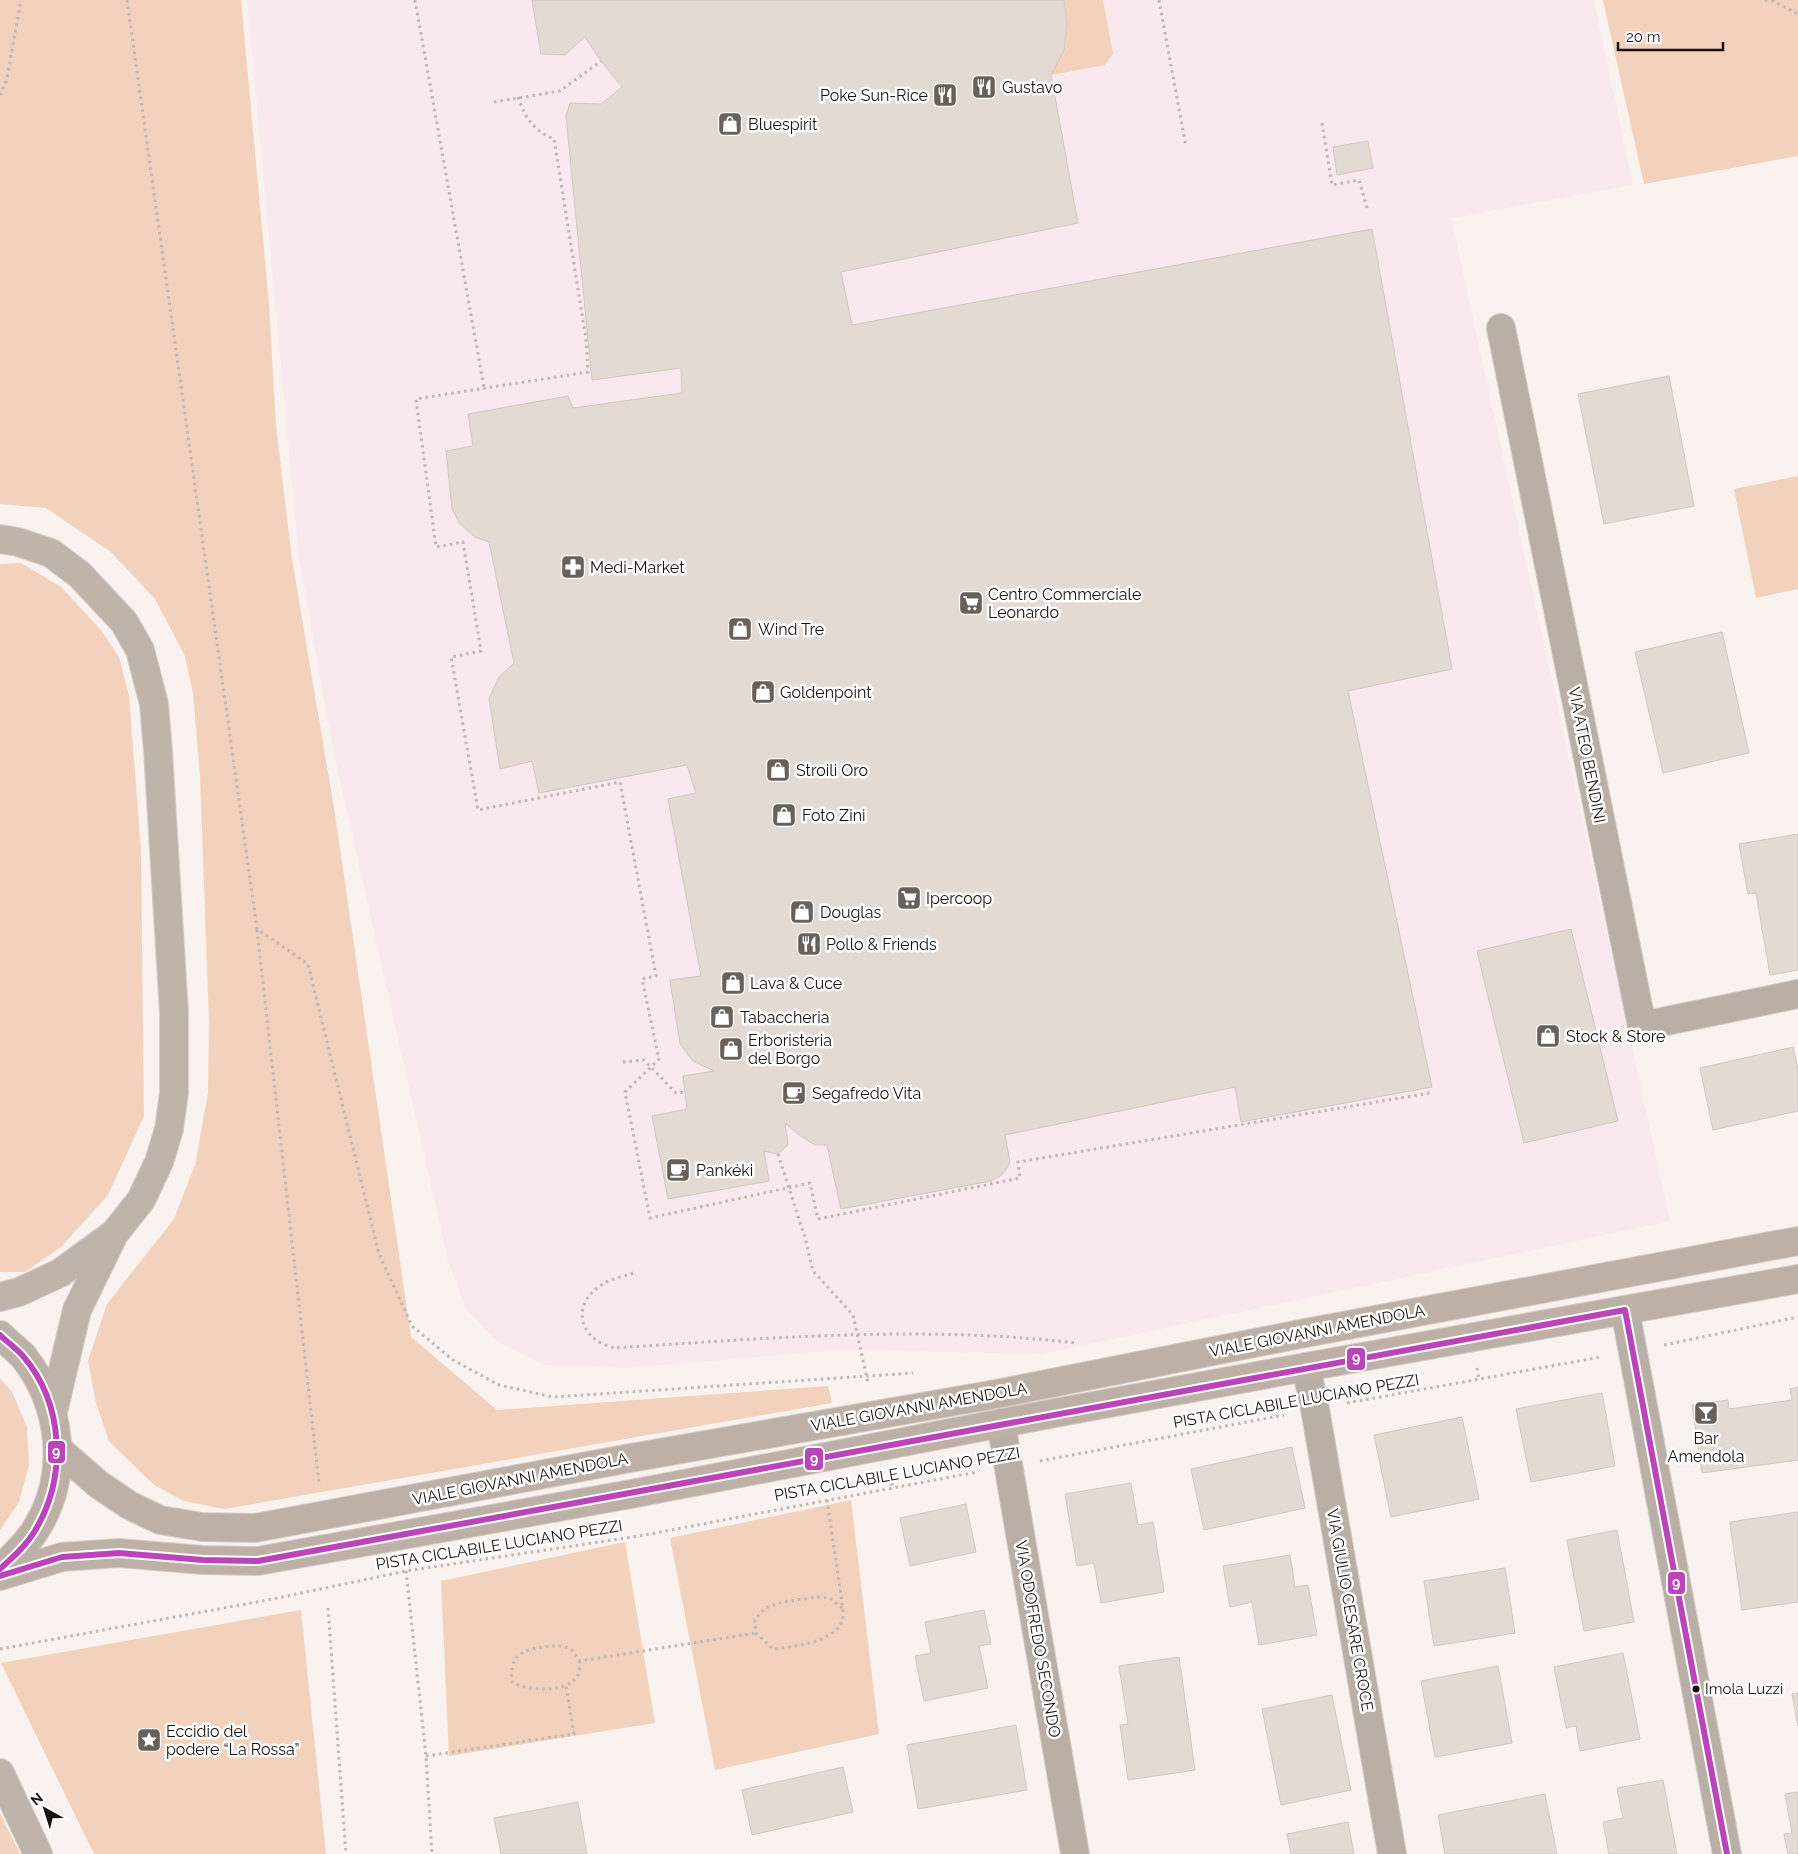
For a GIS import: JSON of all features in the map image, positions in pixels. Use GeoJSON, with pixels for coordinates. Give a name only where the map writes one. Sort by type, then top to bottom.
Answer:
{"type":"FeatureCollection","features":[{"type":"Feature","properties":{"kind":"highway"},"geometry":{"type":"LineString","coordinates":[[0,539],[18,542],[51,553],[80,575],[124,622],[140,650],[154,704],[174,1013],[174,1093],[169,1129],[159,1162],[141,1200],[114,1234],[77,1310],[53,1412]]}},
{"type":"Feature","properties":{"kind":"highway"},"geometry":{"type":"LineString","coordinates":[[0,1297],[19,1292],[60,1273],[114,1234]]}},
{"type":"Feature","properties":{"kind":"highway"},"geometry":{"type":"LineString","coordinates":[[0,1773],[38,1854]]}},
{"type":"Feature","properties":{"kind":"main road","name":"VIALE GIOVANNI AMENDOLA"},"geometry":{"type":"LineString","coordinates":[[58,1449],[98,1484],[129,1505],[160,1520],[202,1527],[255,1528],[625,1459],[1014,1390],[1300,1334],[1798,1241]]}},
{"type":"Feature","properties":{"kind":"main road","name":"VIALE GIOVANNI AMENDOLA"},"geometry":{"type":"LineString","coordinates":[[0,1576],[62,1556],[118,1553],[203,1560],[258,1561],[631,1494],[1306,1367],[1798,1279]]}},
{"type":"Feature","properties":{"kind":"main road"},"geometry":{"type":"LineString","coordinates":[[0,1335],[22,1355],[40,1382],[53,1412],[58,1449],[56,1477],[48,1504],[36,1529],[19,1551],[0,1569]]}},
{"type":"Feature","properties":{"kind":"street","name":"VIA ATEO BENDINI"},"geometry":{"type":"LineString","coordinates":[[1501,328],[1642,1026],[1798,994]]}},
{"type":"Feature","properties":{"kind":"street"},"geometry":{"type":"LineString","coordinates":[[1625,1310],[1727,1854]]}},
{"type":"Feature","properties":{"kind":"street","name":"VIA GIULIO CESARE CROCE"},"geometry":{"type":"LineString","coordinates":[[1306,1367],[1315,1409],[1392,1854]]}},
{"type":"Feature","properties":{"kind":"street","name":"VIA ODOFREDO SECONDO"},"geometry":{"type":"LineString","coordinates":[[1001,1423],[1075,1854]]}},
{"type":"Feature","properties":{"kind":"path"},"geometry":{"type":"LineString","coordinates":[[0,95],[8,79],[21,0]]}},
{"type":"Feature","properties":{"kind":"path"},"geometry":{"type":"LineString","coordinates":[[127,0],[257,929],[319,1483]]}},
{"type":"Feature","properties":{"kind":"path"},"geometry":{"type":"LineString","coordinates":[[415,0],[484,388]]}},
{"type":"Feature","properties":{"kind":"path"},"geometry":{"type":"LineString","coordinates":[[1159,0],[1186,147]]}},
{"type":"Feature","properties":{"kind":"path"},"geometry":{"type":"LineString","coordinates":[[1765,0],[1773,1],[1798,14]]}},
{"type":"Feature","properties":{"kind":"path"},"geometry":{"type":"LineString","coordinates":[[494,102],[560,90],[602,61]]}},
{"type":"Feature","properties":{"kind":"path"},"geometry":{"type":"LineString","coordinates":[[518,97],[523,113],[542,134],[554,139],[586,340],[588,372],[416,399],[436,547],[463,542],[481,651],[451,657],[478,810],[620,782],[656,976],[642,980],[659,1059],[625,1092],[650,1218],[810,1183],[818,1219],[1020,1178],[1018,1162],[1430,1093]]}},
{"type":"Feature","properties":{"kind":"path"},"geometry":{"type":"LineString","coordinates":[[1322,123],[1332,185],[1359,180],[1368,211]]}},
{"type":"Feature","properties":{"kind":"path"},"geometry":{"type":"LineString","coordinates":[[257,929],[308,964],[379,1254],[412,1326],[453,1360],[499,1385],[553,1397],[916,1373]]}},
{"type":"Feature","properties":{"kind":"path"},"geometry":{"type":"LineString","coordinates":[[623,1062],[644,1060],[676,1093],[685,1092]]}},
{"type":"Feature","properties":{"kind":"path"},"geometry":{"type":"LineString","coordinates":[[778,1154],[805,1238],[813,1271],[853,1316],[876,1415]]}},
{"type":"Feature","properties":{"kind":"path"},"geometry":{"type":"LineString","coordinates":[[633,1273],[602,1284],[591,1292],[584,1302],[582,1323],[598,1341],[614,1348],[857,1334],[966,1335],[1048,1340],[1077,1344]]}},
{"type":"Feature","properties":{"kind":"path","name":"PISTA CICLABILE LUCIANO PEZZI"},"geometry":{"type":"LineString","coordinates":[[0,1649],[273,1599],[406,1571],[639,1536],[1315,1409],[1632,1352],[1798,1317]]}},
{"type":"Feature","properties":{"kind":"path"},"geometry":{"type":"LineString","coordinates":[[882,1446],[894,1488]]}},
{"type":"Feature","properties":{"kind":"path"},"geometry":{"type":"LineString","coordinates":[[827,1500],[843,1609],[842,1623],[834,1632],[818,1640],[795,1647],[773,1650],[756,1633],[755,1620],[765,1608],[783,1602],[818,1597],[830,1598],[843,1609]]}},
{"type":"Feature","properties":{"kind":"path"},"geometry":{"type":"LineString","coordinates":[[406,1571],[426,1756],[432,1854]]}},
{"type":"Feature","properties":{"kind":"path"},"geometry":{"type":"LineString","coordinates":[[328,1608],[346,1854]]}},
{"type":"Feature","properties":{"kind":"path"},"geometry":{"type":"LineString","coordinates":[[580,1661],[756,1633]]}},
{"type":"Feature","properties":{"kind":"path"},"geometry":{"type":"LineString","coordinates":[[559,1645],[572,1650],[580,1661],[580,1670],[576,1679],[566,1685],[532,1689],[519,1687],[512,1682],[511,1672],[514,1662],[520,1654],[528,1649],[559,1645]]}},
{"type":"Feature","properties":{"kind":"path"},"geometry":{"type":"LineString","coordinates":[[426,1756],[574,1734],[566,1685]]}},
{"type":"Feature","properties":{"kind":"shaded area"},"geometry":{"type":"Polygon","coordinates":[[[0,0],[241,0],[269,304],[276,426],[292,559],[335,814],[411,1337],[497,1410],[828,1386],[832,1403],[224,1509],[184,1501],[154,1485],[109,1441],[96,1403],[88,1361],[107,1304],[174,1219],[195,1165],[208,1093],[209,1021],[200,777],[193,694],[185,656],[155,599],[111,552],[46,508],[0,504],[0,0]]]}},
{"type":"Feature","properties":{"kind":"shaded area"},"geometry":{"type":"Polygon","coordinates":[[[247,0],[1594,0],[1633,185],[1451,218],[1670,1221],[1042,1354],[843,1350],[624,1368],[544,1365],[498,1342],[466,1309],[448,1261],[332,745],[299,559],[247,0]]]}},
{"type":"Feature","properties":{"kind":"shaded area"},"geometry":{"type":"Polygon","coordinates":[[[1064,0],[1103,0],[1113,54],[1105,65],[1051,75],[1060,56],[1065,39],[1067,21],[1064,0]]]}},
{"type":"Feature","properties":{"kind":"shaded area"},"geometry":{"type":"Polygon","coordinates":[[[1603,0],[1798,0],[1798,156],[1644,184],[1603,0]]]}},
{"type":"Feature","properties":{"kind":"shaded area"},"geometry":{"type":"Polygon","coordinates":[[[1798,476],[1798,589],[1756,598],[1734,489],[1798,476]]]}},
{"type":"Feature","properties":{"kind":"shaded area"},"geometry":{"type":"Polygon","coordinates":[[[21,563],[61,587],[101,630],[119,657],[129,696],[141,850],[144,1116],[108,1195],[61,1247],[25,1272],[0,1272],[0,564],[21,563]]]}},
{"type":"Feature","properties":{"kind":"shaded area"},"geometry":{"type":"Polygon","coordinates":[[[0,1378],[12,1392],[27,1427],[29,1465],[19,1502],[0,1530],[0,1378]]]}},
{"type":"Feature","properties":{"kind":"shaded area"},"geometry":{"type":"Polygon","coordinates":[[[851,1500],[879,1734],[715,1770],[670,1538],[851,1500]]]}},
{"type":"Feature","properties":{"kind":"shaded area"},"geometry":{"type":"Polygon","coordinates":[[[625,1542],[655,1723],[449,1756],[441,1581],[625,1542]]]}},
{"type":"Feature","properties":{"kind":"shaded area"},"geometry":{"type":"Polygon","coordinates":[[[301,1610],[326,1854],[94,1854],[1,1663],[301,1610]]]}},
{"type":"Feature","properties":{"kind":"shaded area"},"geometry":{"type":"Polygon","coordinates":[[[0,1813],[20,1854],[0,1854],[0,1813]]]}},
{"type":"Feature","properties":{"kind":"building","name":"Centro Commerciale Leonardo"},"geometry":{"type":"Polygon","coordinates":[[[532,0],[1064,0],[1067,24],[1064,50],[1051,75],[1078,223],[841,272],[852,325],[1372,229],[1452,669],[1348,691],[1432,1087],[1241,1122],[1235,1087],[1005,1135],[1010,1163],[1002,1175],[991,1181],[841,1209],[827,1145],[815,1145],[785,1123],[788,1145],[778,1154],[764,1151],[769,1181],[668,1199],[652,1116],[687,1109],[683,1076],[714,1071],[693,1061],[680,1044],[670,980],[701,976],[668,799],[696,793],[687,765],[539,793],[532,761],[500,769],[489,698],[499,677],[514,663],[489,542],[475,537],[460,524],[452,509],[446,451],[473,446],[468,414],[568,396],[573,408],[682,393],[681,368],[592,380],[566,116],[570,103],[601,104],[622,87],[585,37],[565,55],[541,54],[532,0]]]}},
{"type":"Feature","properties":{"kind":"building"},"geometry":{"type":"Polygon","coordinates":[[[1368,141],[1373,168],[1337,175],[1333,147],[1368,141]]]}},
{"type":"Feature","properties":{"kind":"building"},"geometry":{"type":"Polygon","coordinates":[[[1669,376],[1694,506],[1604,524],[1578,394],[1669,376]]]}},
{"type":"Feature","properties":{"kind":"building"},"geometry":{"type":"Polygon","coordinates":[[[1722,632],[1749,753],[1663,773],[1635,652],[1722,632]]]}},
{"type":"Feature","properties":{"kind":"building"},"geometry":{"type":"Polygon","coordinates":[[[1798,834],[1798,970],[1770,975],[1756,893],[1748,894],[1739,844],[1798,834]]]}},
{"type":"Feature","properties":{"kind":"building","name":"Stock & Store"},"geometry":{"type":"Polygon","coordinates":[[[1571,929],[1618,1121],[1524,1143],[1477,951],[1571,929]]]}},
{"type":"Feature","properties":{"kind":"building"},"geometry":{"type":"Polygon","coordinates":[[[1793,1047],[1798,1069],[1798,1111],[1713,1130],[1700,1068],[1793,1047]]]}},
{"type":"Feature","properties":{"kind":"building"},"geometry":{"type":"Polygon","coordinates":[[[1798,1387],[1798,1460],[1702,1473],[1692,1405],[1728,1400],[1729,1409],[1792,1400],[1790,1389],[1798,1387]]]}},
{"type":"Feature","properties":{"kind":"building"},"geometry":{"type":"Polygon","coordinates":[[[1602,1393],[1615,1466],[1531,1482],[1516,1409],[1602,1393]]]}},
{"type":"Feature","properties":{"kind":"building"},"geometry":{"type":"Polygon","coordinates":[[[1462,1417],[1479,1499],[1391,1517],[1374,1435],[1462,1417]]]}},
{"type":"Feature","properties":{"kind":"building"},"geometry":{"type":"Polygon","coordinates":[[[1292,1447],[1305,1508],[1204,1530],[1191,1469],[1292,1447]]]}},
{"type":"Feature","properties":{"kind":"building"},"geometry":{"type":"Polygon","coordinates":[[[1131,1483],[1138,1525],[1153,1522],[1164,1592],[1101,1603],[1094,1563],[1077,1566],[1065,1494],[1131,1483]]]}},
{"type":"Feature","properties":{"kind":"building"},"geometry":{"type":"Polygon","coordinates":[[[966,1504],[976,1552],[910,1566],[900,1518],[966,1504]]]}},
{"type":"Feature","properties":{"kind":"building"},"geometry":{"type":"Polygon","coordinates":[[[1798,1512],[1798,1602],[1742,1610],[1730,1522],[1798,1512]]]}},
{"type":"Feature","properties":{"kind":"building"},"geometry":{"type":"Polygon","coordinates":[[[1617,1530],[1634,1622],[1584,1631],[1567,1540],[1617,1530]]]}},
{"type":"Feature","properties":{"kind":"building"},"geometry":{"type":"Polygon","coordinates":[[[1290,1555],[1295,1587],[1308,1585],[1317,1635],[1259,1645],[1252,1602],[1230,1607],[1223,1566],[1290,1555]]]}},
{"type":"Feature","properties":{"kind":"building"},"geometry":{"type":"Polygon","coordinates":[[[1505,1568],[1515,1633],[1434,1646],[1424,1581],[1505,1568]]]}},
{"type":"Feature","properties":{"kind":"building"},"geometry":{"type":"Polygon","coordinates":[[[984,1610],[991,1644],[979,1646],[988,1688],[924,1701],[915,1656],[931,1653],[925,1622],[984,1610]]]}},
{"type":"Feature","properties":{"kind":"building"},"geometry":{"type":"Polygon","coordinates":[[[1623,1653],[1640,1739],[1580,1751],[1576,1726],[1566,1728],[1554,1667],[1623,1653]]]}},
{"type":"Feature","properties":{"kind":"building"},"geometry":{"type":"Polygon","coordinates":[[[1179,1657],[1195,1770],[1128,1780],[1120,1725],[1128,1724],[1119,1666],[1179,1657]]]}},
{"type":"Feature","properties":{"kind":"building"},"geometry":{"type":"Polygon","coordinates":[[[1498,1666],[1512,1743],[1435,1757],[1421,1681],[1498,1666]]]}},
{"type":"Feature","properties":{"kind":"building"},"geometry":{"type":"Polygon","coordinates":[[[1798,1693],[1798,1726],[1792,1694],[1798,1693]]]}},
{"type":"Feature","properties":{"kind":"building"},"geometry":{"type":"Polygon","coordinates":[[[1332,1695],[1351,1790],[1281,1805],[1262,1709],[1332,1695]]]}},
{"type":"Feature","properties":{"kind":"building"},"geometry":{"type":"Polygon","coordinates":[[[1016,1725],[1027,1790],[918,1809],[907,1745],[1016,1725]]]}},
{"type":"Feature","properties":{"kind":"building"},"geometry":{"type":"Polygon","coordinates":[[[843,1767],[853,1812],[752,1835],[742,1790],[843,1767]]]}},
{"type":"Feature","properties":{"kind":"building"},"geometry":{"type":"Polygon","coordinates":[[[1663,1780],[1677,1854],[1609,1854],[1603,1822],[1623,1818],[1617,1788],[1663,1780]]]}},
{"type":"Feature","properties":{"kind":"building"},"geometry":{"type":"Polygon","coordinates":[[[1798,1792],[1798,1854],[1788,1854],[1784,1834],[1792,1833],[1785,1794],[1798,1792]]]}},
{"type":"Feature","properties":{"kind":"building"},"geometry":{"type":"Polygon","coordinates":[[[1545,1794],[1557,1854],[1445,1854],[1438,1815],[1545,1794]]]}},
{"type":"Feature","properties":{"kind":"building"},"geometry":{"type":"Polygon","coordinates":[[[578,1802],[587,1854],[501,1854],[494,1818],[578,1802]]]}},
{"type":"Feature","properties":{"kind":"building"},"geometry":{"type":"Polygon","coordinates":[[[1348,1822],[1354,1854],[1291,1854],[1287,1834],[1348,1822]]]}},
{"type":"Feature","properties":{"kind":"transit line","name":"9"},"geometry":{"type":"LineString","coordinates":[[0,1576],[62,1557],[119,1553],[203,1560],[258,1561],[1625,1310],[1727,1854]]}},
{"type":"Feature","properties":{"kind":"transit line","name":"9"},"geometry":{"type":"LineString","coordinates":[[0,1335],[23,1356],[37,1375],[47,1396],[57,1441],[53,1486],[46,1508],[36,1529],[28,1540],[0,1569]]}},
{"type":"Feature","properties":{"kind":"place","name":"Gustavo"},"geometry":{"type":"Point","coordinates":[984,87]}},
{"type":"Feature","properties":{"kind":"place","name":"Poke Sun-Rice"},"geometry":{"type":"Point","coordinates":[945,95]}},
{"type":"Feature","properties":{"kind":"place","name":"Bluespirit"},"geometry":{"type":"Point","coordinates":[730,124]}},
{"type":"Feature","properties":{"kind":"place","name":"Medi-Market"},"geometry":{"type":"Point","coordinates":[573,567]}},
{"type":"Feature","properties":{"kind":"place","name":"Centro Commerciale Leonardo"},"geometry":{"type":"Point","coordinates":[971,603]}},
{"type":"Feature","properties":{"kind":"place","name":"Wind Tre"},"geometry":{"type":"Point","coordinates":[740,629]}},
{"type":"Feature","properties":{"kind":"place","name":"Goldenpoint"},"geometry":{"type":"Point","coordinates":[763,692]}},
{"type":"Feature","properties":{"kind":"place","name":"Stroili Oro"},"geometry":{"type":"Point","coordinates":[778,770]}},
{"type":"Feature","properties":{"kind":"place","name":"Foto Zini"},"geometry":{"type":"Point","coordinates":[784,815]}},
{"type":"Feature","properties":{"kind":"place","name":"Ipercoop"},"geometry":{"type":"Point","coordinates":[909,898]}},
{"type":"Feature","properties":{"kind":"place","name":"Douglas"},"geometry":{"type":"Point","coordinates":[802,912]}},
{"type":"Feature","properties":{"kind":"place","name":"Pollo & Friends"},"geometry":{"type":"Point","coordinates":[809,944]}},
{"type":"Feature","properties":{"kind":"place","name":"Lava & Cuce"},"geometry":{"type":"Point","coordinates":[733,983]}},
{"type":"Feature","properties":{"kind":"place","name":"Tabaccheria"},"geometry":{"type":"Point","coordinates":[722,1017]}},
{"type":"Feature","properties":{"kind":"place","name":"Stock & Store"},"geometry":{"type":"Point","coordinates":[1548,1036]}},
{"type":"Feature","properties":{"kind":"place","name":"Erboristeria del Borgo"},"geometry":{"type":"Point","coordinates":[731,1049]}},
{"type":"Feature","properties":{"kind":"place","name":"Segafredo Vita"},"geometry":{"type":"Point","coordinates":[794,1093]}},
{"type":"Feature","properties":{"kind":"place","name":"Pankéki"},"geometry":{"type":"Point","coordinates":[678,1170]}},
{"type":"Feature","properties":{"kind":"place","name":"Bar Amendola"},"geometry":{"type":"Point","coordinates":[1706,1413]}},
{"type":"Feature","properties":{"kind":"place","name":"Imola Luzzi"},"geometry":{"type":"Point","coordinates":[1696,1689]}},
{"type":"Feature","properties":{"kind":"place","name":"Eccidio del podere “La Rossa”"},"geometry":{"type":"Point","coordinates":[149,1740]}}]}
